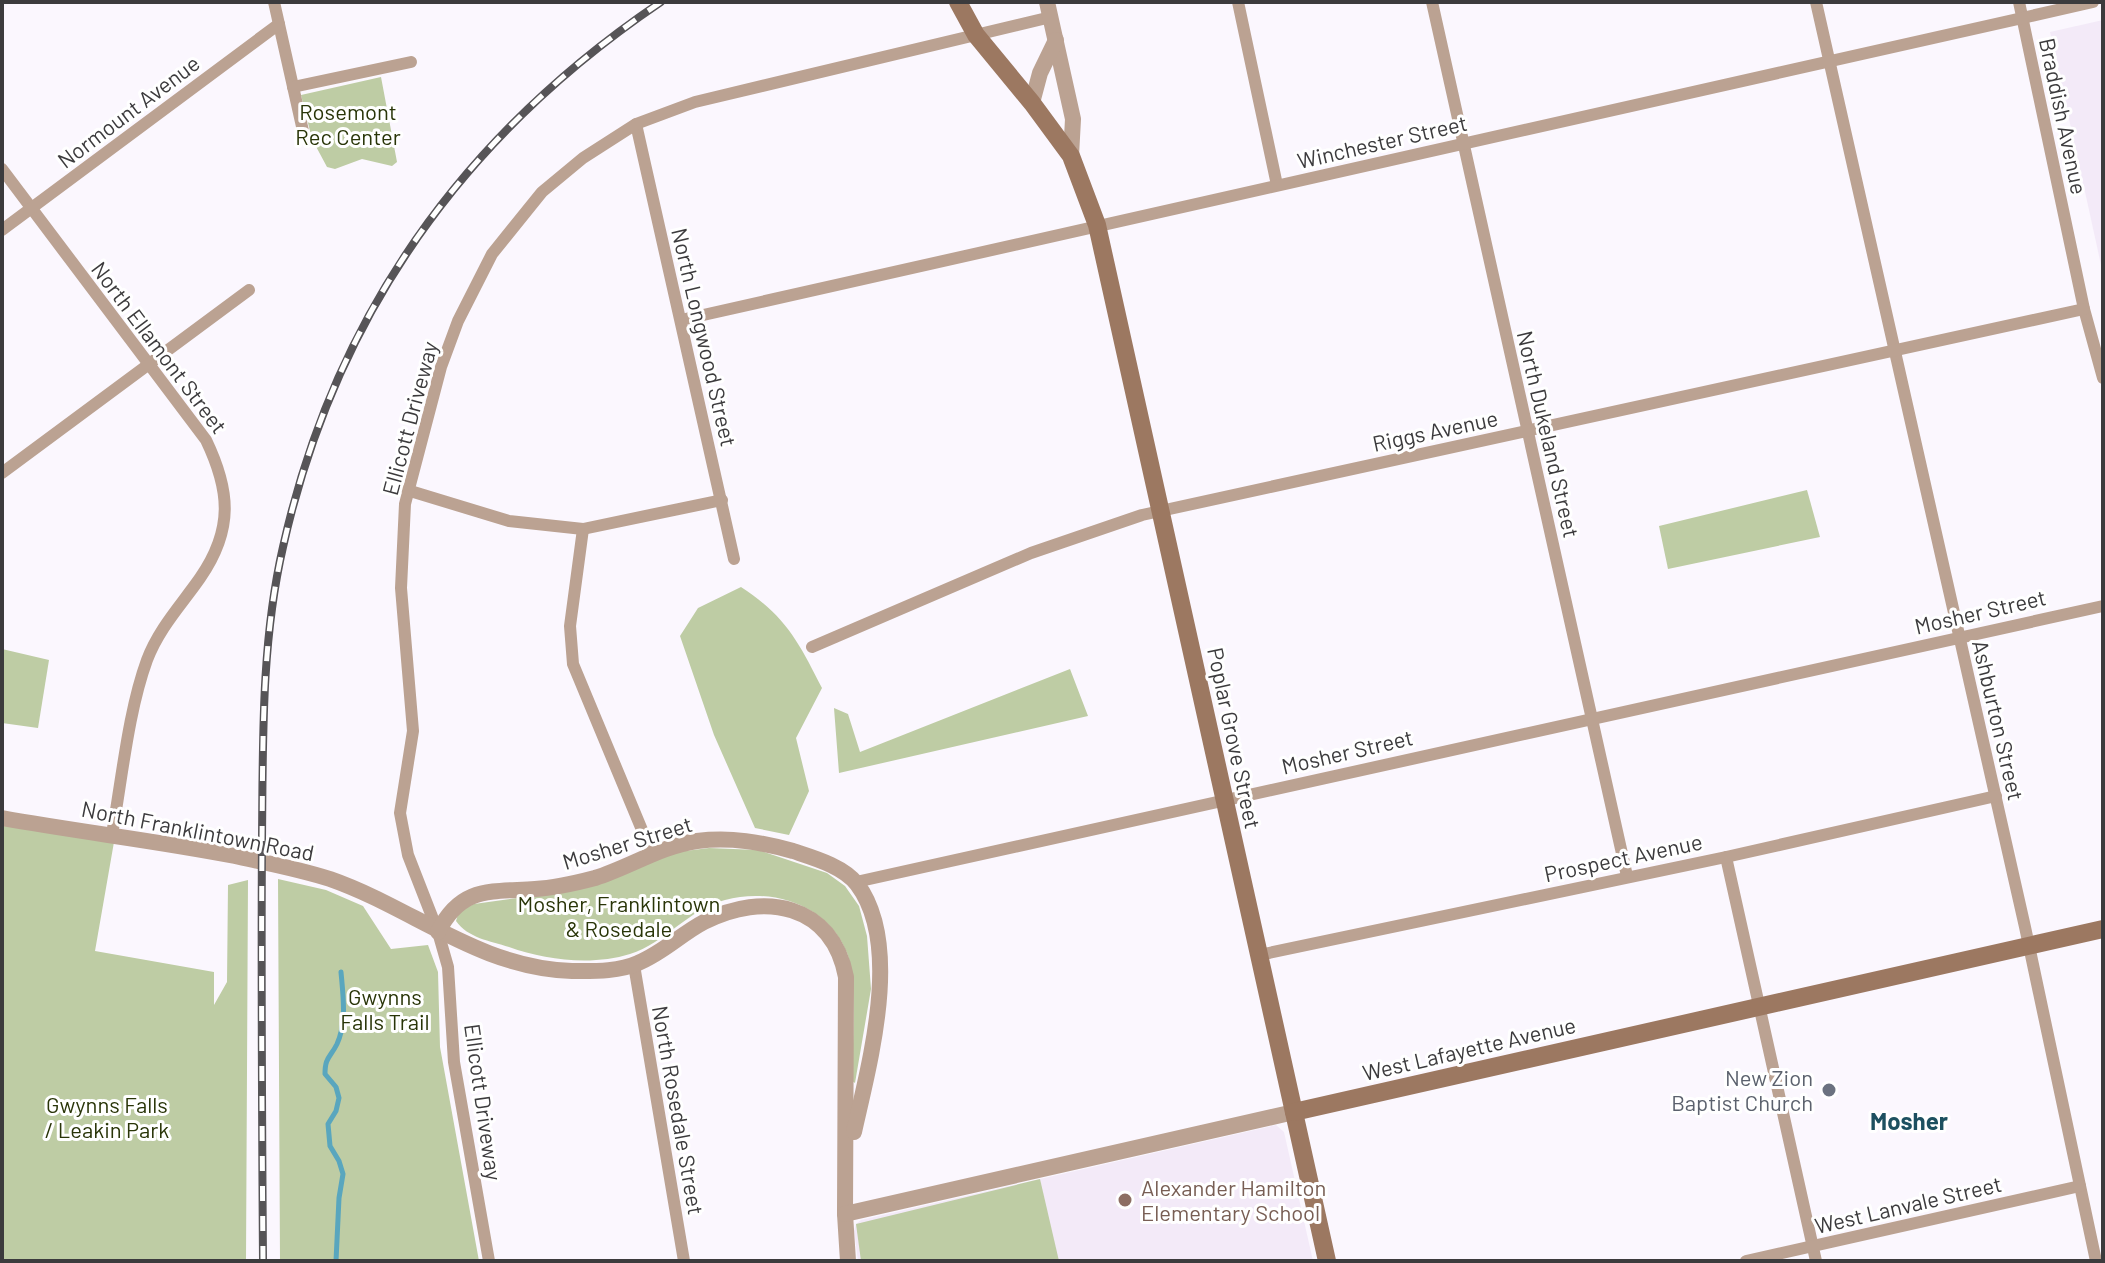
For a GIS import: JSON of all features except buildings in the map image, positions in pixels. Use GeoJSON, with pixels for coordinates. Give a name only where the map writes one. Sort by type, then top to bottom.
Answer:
{"type":"FeatureCollection","features":[{"type":"Feature","properties":{"kind":"main road","name":"Poplar Grove Street"},"geometry":{"type":"LineString","coordinates":[[958,2],[976,35],[1071,156],[1097,225],[1327,1261]]}},
{"type":"Feature","properties":{"kind":"main road","name":"West Lafayette Avenue"},"geometry":{"type":"LineString","coordinates":[[1294,1112],[2103,929]]}},
{"type":"Feature","properties":{"kind":"street"},"geometry":{"type":"LineString","coordinates":[[274,2],[303,131]]}},
{"type":"Feature","properties":{"kind":"street"},"geometry":{"type":"LineString","coordinates":[[1238,2],[1277,185]]}},
{"type":"Feature","properties":{"kind":"street","name":"North Dukeland Street"},"geometry":{"type":"LineString","coordinates":[[1432,2],[1627,876]]}},
{"type":"Feature","properties":{"kind":"street","name":"Ashburton Street"},"geometry":{"type":"LineString","coordinates":[[1816,2],[1996,796],[2096,1261]]}},
{"type":"Feature","properties":{"kind":"street","name":"Braddish Avenue"},"geometry":{"type":"LineString","coordinates":[[2019,2],[2084,309],[2103,378]]}},
{"type":"Feature","properties":{"kind":"street","name":"Winchester Street"},"geometry":{"type":"LineString","coordinates":[[681,320],[2093,2]]}},
{"type":"Feature","properties":{"kind":"street"},"geometry":{"type":"LineString","coordinates":[[1049,9],[1073,119],[1071,156]]}},
{"type":"Feature","properties":{"kind":"street","name":"Ellicott Driveway"},"geometry":{"type":"LineString","coordinates":[[489,1261],[454,1062],[448,967],[408,855],[400,813],[413,731],[401,588],[407,490],[441,367],[458,321],[492,254],[542,192],[583,158],[636,124],[695,102],[976,35],[1049,9]]}},
{"type":"Feature","properties":{"kind":"street","name":"Normount Avenue"},"geometry":{"type":"LineString","coordinates":[[2,230],[279,24]]}},
{"type":"Feature","properties":{"kind":"street"},"geometry":{"type":"LineString","coordinates":[[1032,103],[1040,73],[1056,40]]}},
{"type":"Feature","properties":{"kind":"street"},"geometry":{"type":"LineString","coordinates":[[293,87],[411,62]]}},
{"type":"Feature","properties":{"kind":"street","name":"North Longwood Street"},"geometry":{"type":"LineString","coordinates":[[636,124],[734,559]]}},
{"type":"Feature","properties":{"kind":"street","name":"North Ellamont Street"},"geometry":{"type":"LineString","coordinates":[[2,169],[206,440],[223,480],[226,519],[211,560],[160,633],[140,681],[112,834]]}},
{"type":"Feature","properties":{"kind":"street"},"geometry":{"type":"LineString","coordinates":[[2,473],[249,290]]}},
{"type":"Feature","properties":{"kind":"street","name":"Riggs Avenue"},"geometry":{"type":"LineString","coordinates":[[812,647],[1031,553],[1160,511],[2084,309]]}},
{"type":"Feature","properties":{"kind":"street"},"geometry":{"type":"LineString","coordinates":[[407,490],[509,521],[583,529],[722,500]]}},
{"type":"Feature","properties":{"kind":"street"},"geometry":{"type":"LineString","coordinates":[[583,529],[570,626],[573,664],[652,854]]}},
{"type":"Feature","properties":{"kind":"street","name":"Mosher Street"},"geometry":{"type":"LineString","coordinates":[[438,932],[448,913],[469,898],[485,892],[555,887],[698,841],[745,840],[822,861],[856,882],[2103,606]]}},
{"type":"Feature","properties":{"kind":"street","name":"Prospect Avenue"},"geometry":{"type":"LineString","coordinates":[[1259,955],[1726,857],[1996,796]]}},
{"type":"Feature","properties":{"kind":"street","name":"North Franklintown Road"},"geometry":{"type":"LineString","coordinates":[[2,818],[241,857],[329,879],[361,891],[470,947],[544,968],[594,971],[634,965],[701,923],[757,905],[800,913],[817,923],[833,939],[842,956],[846,977],[845,1214],[848,1261]]}},
{"type":"Feature","properties":{"kind":"street"},"geometry":{"type":"LineString","coordinates":[[1726,857],[1816,1261]]}},
{"type":"Feature","properties":{"kind":"street","name":"North Franklintown Road"},"geometry":{"type":"LineString","coordinates":[[847,1163],[865,1081],[882,972],[877,931],[869,905],[856,882]]}},
{"type":"Feature","properties":{"kind":"street","name":"North Rosedale Street"},"geometry":{"type":"LineString","coordinates":[[634,965],[684,1261]]}},
{"type":"Feature","properties":{"kind":"street","name":"West Lafayette Avenue"},"geometry":{"type":"LineString","coordinates":[[845,1214],[1294,1112]]}},
{"type":"Feature","properties":{"kind":"street","name":"West Lanvale Street"},"geometry":{"type":"LineString","coordinates":[[1746,1261],[2080,1186]]}},
{"type":"Feature","properties":{"kind":"shaded area"},"geometry":{"type":"Polygon","coordinates":[[[2103,20],[2103,274],[2050,32],[2103,20]]]}},
{"type":"Feature","properties":{"kind":"shaded area","name":"Alexander Hamilton Elementary School"},"geometry":{"type":"Polygon","coordinates":[[[1276,1125],[1284,1132],[1313,1261],[858,1261],[854,1231],[861,1220],[1276,1125]]]}},
{"type":"Feature","properties":{"kind":"green space","name":"Rosemont Rec Center"},"geometry":{"type":"Polygon","coordinates":[[[381,77],[397,162],[392,166],[362,159],[335,169],[327,167],[312,139],[301,95],[381,77]]]}},
{"type":"Feature","properties":{"kind":"green space"},"geometry":{"type":"Polygon","coordinates":[[[1807,490],[1820,537],[1668,569],[1659,526],[1807,490]]]}},
{"type":"Feature","properties":{"kind":"green space"},"geometry":{"type":"Polygon","coordinates":[[[741,587],[769,609],[790,632],[822,688],[796,738],[809,791],[789,835],[755,828],[714,735],[680,636],[698,608],[741,587]]]}},
{"type":"Feature","properties":{"kind":"green space"},"geometry":{"type":"Polygon","coordinates":[[[2,649],[49,660],[38,728],[2,723],[2,649]]]}},
{"type":"Feature","properties":{"kind":"green space"},"geometry":{"type":"Polygon","coordinates":[[[1070,669],[1088,716],[839,773],[834,708],[848,714],[860,752],[1070,669]]]}},
{"type":"Feature","properties":{"kind":"green space","name":"Gwynns Falls / Leakin Park"},"geometry":{"type":"Polygon","coordinates":[[[2,823],[114,842],[95,951],[214,972],[214,1005],[227,982],[228,885],[248,880],[246,1261],[2,1261],[2,823]]]}},
{"type":"Feature","properties":{"kind":"green space","name":"Mosher, Franklintown & Rosedale"},"geometry":{"type":"Polygon","coordinates":[[[709,848],[758,850],[827,873],[845,886],[859,906],[867,936],[871,989],[855,1083],[852,1081],[852,980],[847,953],[827,923],[796,904],[761,896],[725,900],[700,911],[643,949],[600,960],[569,960],[523,952],[473,935],[456,921],[459,911],[474,904],[575,890],[677,852],[709,848]]]}},
{"type":"Feature","properties":{"kind":"green space","name":"Gwynns Falls Trail"},"geometry":{"type":"Polygon","coordinates":[[[278,879],[326,890],[363,906],[391,949],[428,945],[438,972],[440,1047],[479,1261],[280,1261],[278,879]]]}},
{"type":"Feature","properties":{"kind":"green space"},"geometry":{"type":"Polygon","coordinates":[[[1040,1179],[1059,1261],[861,1261],[856,1224],[1040,1179]]]}},
{"type":"Feature","properties":{"kind":"waterway"},"geometry":{"type":"LineString","coordinates":[[336,1261],[343,1174],[330,1146],[328,1124],[339,1098],[336,1087],[325,1074],[327,1061],[342,1027],[341,972]]}},
{"type":"Feature","properties":{"kind":"railway"},"geometry":{"type":"LineString","coordinates":[[263,1261],[265,693],[276,583],[306,462],[336,382],[374,307],[418,237],[469,171],[526,110],[590,54],[661,2]]}},
{"type":"Feature","properties":{"kind":"place","name":"New Zion Baptist Church"},"geometry":{"type":"Point","coordinates":[1829,1090]}},
{"type":"Feature","properties":{"kind":"place","name":"Alexander Hamilton Elementary School"},"geometry":{"type":"Point","coordinates":[1125,1200]}},
{"type":"Feature","properties":{"kind":"district","name":"Mosher"},"geometry":{"type":"Point","coordinates":[1909,1120]}}]}
